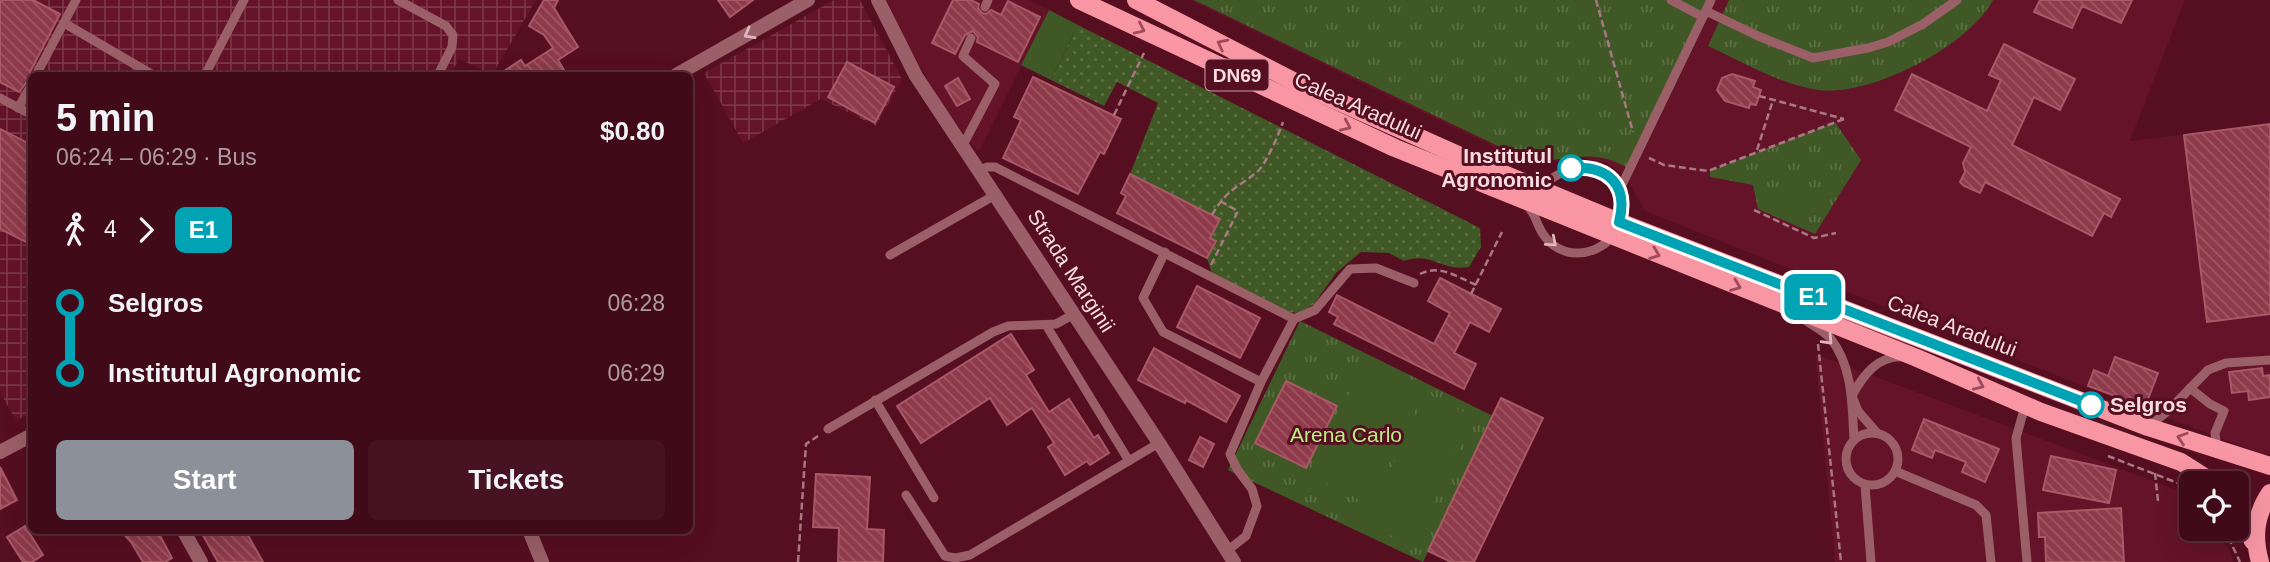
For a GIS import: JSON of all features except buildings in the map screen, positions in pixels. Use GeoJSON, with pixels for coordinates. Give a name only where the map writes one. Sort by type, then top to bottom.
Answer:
{"type":"FeatureCollection","features":[{"type":"Feature","properties":{"kind":"main road","name":"Calea Aradului"},"geometry":{"type":"LineString","coordinates":[[1079,0],[1362,134],[1508,193],[1616,230],[2148,427],[2270,466]]}},
{"type":"Feature","properties":{"kind":"main road","name":"Calea Aradului"},"geometry":{"type":"LineString","coordinates":[[1136,0],[1297,83],[1458,155],[1540,188],[1616,230],[1773,300],[2025,405],[2181,462],[2195,471]]}},
{"type":"Feature","properties":{"kind":"main road"},"geometry":{"type":"LineString","coordinates":[[2258,554],[2256,525],[2263,504],[2270,494]]}},
{"type":"Feature","properties":{"kind":"main road"},"geometry":{"type":"LineString","coordinates":[[2249,534],[2258,554]]}},
{"type":"Feature","properties":{"kind":"street"},"geometry":{"type":"LineString","coordinates":[[681,72],[808,0]]}},
{"type":"Feature","properties":{"kind":"street","name":"Strada Marginii"},"geometry":{"type":"LineString","coordinates":[[878,0],[916,75],[1231,556]]}},
{"type":"Feature","properties":{"kind":"street"},"geometry":{"type":"LineString","coordinates":[[0,452],[28,437]]}},
{"type":"Feature","properties":{"kind":"street"},"geometry":{"type":"LineString","coordinates":[[185,534],[201,562]]}},
{"type":"Feature","properties":{"kind":"street"},"geometry":{"type":"LineString","coordinates":[[531,534],[542,562]]}},
{"type":"Feature","properties":{"kind":"lane"},"geometry":{"type":"LineString","coordinates":[[38,72],[76,0]]}},
{"type":"Feature","properties":{"kind":"lane"},"geometry":{"type":"LineString","coordinates":[[207,72],[244,0]]}},
{"type":"Feature","properties":{"kind":"lane"},"geometry":{"type":"LineString","coordinates":[[398,0],[446,26],[453,35],[452,47],[440,72]]}},
{"type":"Feature","properties":{"kind":"lane"},"geometry":{"type":"LineString","coordinates":[[1671,0],[1813,58],[1888,42],[1923,24],[1957,0]]}},
{"type":"Feature","properties":{"kind":"lane"},"geometry":{"type":"LineString","coordinates":[[1616,230],[1623,208],[1620,189],[1711,0]]}},
{"type":"Feature","properties":{"kind":"lane"},"geometry":{"type":"LineString","coordinates":[[64,23],[148,72]]}},
{"type":"Feature","properties":{"kind":"lane"},"geometry":{"type":"LineString","coordinates":[[962,147],[995,84],[963,55],[971,38]]}},
{"type":"Feature","properties":{"kind":"lane"},"geometry":{"type":"LineString","coordinates":[[18,108],[28,91]]}},
{"type":"Feature","properties":{"kind":"lane"},"geometry":{"type":"LineString","coordinates":[[0,98],[28,113]]}},
{"type":"Feature","properties":{"kind":"lane"},"geometry":{"type":"LineString","coordinates":[[979,171],[995,167],[1294,319]]}},
{"type":"Feature","properties":{"kind":"lane"},"geometry":{"type":"LineString","coordinates":[[1540,188],[1563,170],[1581,168],[1602,174],[1620,189]]}},
{"type":"Feature","properties":{"kind":"lane","name":"Calea Aradului"},"geometry":{"type":"LineString","coordinates":[[1508,193],[1529,208],[1543,235],[1559,249],[1575,253],[1590,252],[1604,245],[1616,230]]}},
{"type":"Feature","properties":{"kind":"lane"},"geometry":{"type":"LineString","coordinates":[[890,255],[995,195]]}},
{"type":"Feature","properties":{"kind":"lane"},"geometry":{"type":"LineString","coordinates":[[1165,252],[1143,298],[1163,332],[1261,382]]}},
{"type":"Feature","properties":{"kind":"lane"},"geometry":{"type":"LineString","coordinates":[[1231,556],[1247,536],[1257,506],[1252,489],[1230,454],[1261,382],[1294,319],[1315,310],[1350,269],[1376,268],[1414,283]]}},
{"type":"Feature","properties":{"kind":"lane"},"geometry":{"type":"LineString","coordinates":[[1773,300],[1829,337],[1846,369],[1858,411],[1877,433],[1894,444],[1898,461],[1895,471],[1882,483],[1865,485],[1850,474],[1846,466],[1846,456],[1854,440],[1861,435],[1877,433]]}},
{"type":"Feature","properties":{"kind":"lane"},"geometry":{"type":"LineString","coordinates":[[828,429],[993,332],[1007,326],[1056,324],[1074,314]]}},
{"type":"Feature","properties":{"kind":"lane"},"geometry":{"type":"LineString","coordinates":[[1046,325],[1129,461]]}},
{"type":"Feature","properties":{"kind":"lane"},"geometry":{"type":"LineString","coordinates":[[1854,440],[1852,396],[1868,370],[1896,356],[1917,358]]}},
{"type":"Feature","properties":{"kind":"lane"},"geometry":{"type":"LineString","coordinates":[[2148,427],[2168,411],[2208,370],[2226,363],[2270,360]]}},
{"type":"Feature","properties":{"kind":"lane"},"geometry":{"type":"LineString","coordinates":[[2190,388],[2224,411],[2215,433],[2217,449]]}},
{"type":"Feature","properties":{"kind":"lane"},"geometry":{"type":"LineString","coordinates":[[875,400],[934,498]]}},
{"type":"Feature","properties":{"kind":"lane"},"geometry":{"type":"LineString","coordinates":[[2025,405],[2016,438],[2027,562]]}},
{"type":"Feature","properties":{"kind":"lane"},"geometry":{"type":"LineString","coordinates":[[906,495],[945,556],[954,558],[970,555],[1159,443]]}},
{"type":"Feature","properties":{"kind":"lane"},"geometry":{"type":"LineString","coordinates":[[1895,471],[1976,505],[1986,515],[1991,562]]}},
{"type":"Feature","properties":{"kind":"lane"},"geometry":{"type":"LineString","coordinates":[[1865,485],[1871,562]]}},
{"type":"Feature","properties":{"kind":"path"},"geometry":{"type":"LineString","coordinates":[[1596,0],[1636,142]]}},
{"type":"Feature","properties":{"kind":"path"},"geometry":{"type":"LineString","coordinates":[[1114,115],[1144,52]]}},
{"type":"Feature","properties":{"kind":"path"},"geometry":{"type":"LineString","coordinates":[[1639,153],[1664,165],[1707,171],[1844,119],[1759,96]]}},
{"type":"Feature","properties":{"kind":"path"},"geometry":{"type":"LineString","coordinates":[[1757,152],[1773,100]]}},
{"type":"Feature","properties":{"kind":"path"},"geometry":{"type":"LineString","coordinates":[[1212,215],[1231,189],[1259,172],[1283,122]]}},
{"type":"Feature","properties":{"kind":"path"},"geometry":{"type":"LineString","coordinates":[[1207,274],[1238,211],[1220,201]]}},
{"type":"Feature","properties":{"kind":"path"},"geometry":{"type":"LineString","coordinates":[[1754,210],[1814,238],[1836,233]]}},
{"type":"Feature","properties":{"kind":"path"},"geometry":{"type":"LineString","coordinates":[[1471,294],[1502,232]]}},
{"type":"Feature","properties":{"kind":"path"},"geometry":{"type":"LineString","coordinates":[[1414,283],[1419,274],[1429,269],[1443,270],[1476,285]]}},
{"type":"Feature","properties":{"kind":"path"},"geometry":{"type":"LineString","coordinates":[[1818,344],[1840,562]]}},
{"type":"Feature","properties":{"kind":"path"},"geometry":{"type":"LineString","coordinates":[[798,562],[806,444],[828,429]]}},
{"type":"Feature","properties":{"kind":"path"},"geometry":{"type":"LineString","coordinates":[[2108,456],[2179,483]]}},
{"type":"Feature","properties":{"kind":"path"},"geometry":{"type":"LineString","coordinates":[[2155,473],[2158,501]]}},
{"type":"Feature","properties":{"kind":"path"},"geometry":{"type":"LineString","coordinates":[[2230,541],[2240,562]]}},
{"type":"Feature","properties":{"kind":"shaded area"},"geometry":{"type":"Polygon","coordinates":[[[0,0],[536,0],[494,72],[486,72],[459,59],[452,72],[28,72],[28,414],[16,421],[0,392],[0,0]]]}},
{"type":"Feature","properties":{"kind":"shaded area"},"geometry":{"type":"Polygon","coordinates":[[[834,0],[860,0],[902,79],[876,126],[821,99],[743,143],[704,73],[834,0]]]}},
{"type":"Feature","properties":{"kind":"shaded area"},"geometry":{"type":"Polygon","coordinates":[[[887,0],[1029,0],[1049,10],[979,152],[937,96],[904,38],[887,0]]]}},
{"type":"Feature","properties":{"kind":"shaded area"},"geometry":{"type":"Polygon","coordinates":[[[1190,0],[2185,0],[2130,141],[2270,124],[2270,455],[2073,382],[1645,211],[1630,184],[1606,163],[1581,157],[1542,164],[1523,161],[1190,0]]]}},
{"type":"Feature","properties":{"kind":"shaded area"},"geometry":{"type":"Polygon","coordinates":[[[1815,354],[2179,491],[2179,541],[2222,541],[2234,562],[1835,562],[1815,354]]]}},
{"type":"Feature","properties":{"kind":"green space"},"geometry":{"type":"Polygon","coordinates":[[[1194,0],[1707,0],[1626,167],[1598,157],[1550,160],[1523,158],[1194,0]]]}},
{"type":"Feature","properties":{"kind":"green space"},"geometry":{"type":"Polygon","coordinates":[[[1729,0],[1993,0],[1980,18],[1962,35],[1916,65],[1864,86],[1818,90],[1789,83],[1708,46],[1729,0]]]}},
{"type":"Feature","properties":{"kind":"green space"},"geometry":{"type":"Polygon","coordinates":[[[1049,10],[1078,25],[1051,80],[1021,65],[1049,10]]]}},
{"type":"Feature","properties":{"kind":"green space"},"geometry":{"type":"Polygon","coordinates":[[[1078,25],[1480,228],[1481,247],[1469,267],[1459,268],[1422,258],[1404,261],[1389,253],[1361,252],[1336,273],[1314,304],[1300,313],[1286,312],[1212,274],[1207,258],[1216,241],[1210,238],[1220,219],[1130,174],[1158,103],[1117,82],[1104,106],[1051,80],[1078,25]]]}},
{"type":"Feature","properties":{"kind":"green space"},"geometry":{"type":"Polygon","coordinates":[[[1835,122],[1861,160],[1815,234],[1758,209],[1753,185],[1710,177],[1710,171],[1835,122]]]}},
{"type":"Feature","properties":{"kind":"green space"},"geometry":{"type":"Polygon","coordinates":[[[1781,183],[1806,194],[1797,214],[1771,202],[1781,183]]]}},
{"type":"Feature","properties":{"kind":"green space","name":"Arena Carlo"},"geometry":{"type":"Polygon","coordinates":[[[1300,321],[1493,416],[1423,562],[1228,470],[1300,321]]]}},
{"type":"Feature","properties":{"kind":"green space"},"geometry":{"type":"Polygon","coordinates":[[[1364,364],[1424,393],[1369,504],[1309,475],[1364,364]]]}},
{"type":"Feature","properties":{"kind":"green space"},"geometry":{"type":"Polygon","coordinates":[[[1428,394],[1474,417],[1457,451],[1411,428],[1428,394]]]}},
{"type":"Feature","properties":{"kind":"green space"},"geometry":{"type":"Polygon","coordinates":[[[1409,432],[1457,456],[1412,546],[1364,522],[1409,432]]]}},
{"type":"Feature","properties":{"kind":"bus line","name":"E1"},"geometry":{"type":"LineString","coordinates":[[1571,168],[1588,169],[1614,181],[1623,198],[1619,222],[2091,405]]}},
{"type":"Feature","properties":{"kind":"place","name":"Institutul Agronomic"},"geometry":{"type":"Point","coordinates":[1571,168]}},
{"type":"Feature","properties":{"kind":"place","name":"Selgros"},"geometry":{"type":"Point","coordinates":[2091,405]}}]}
